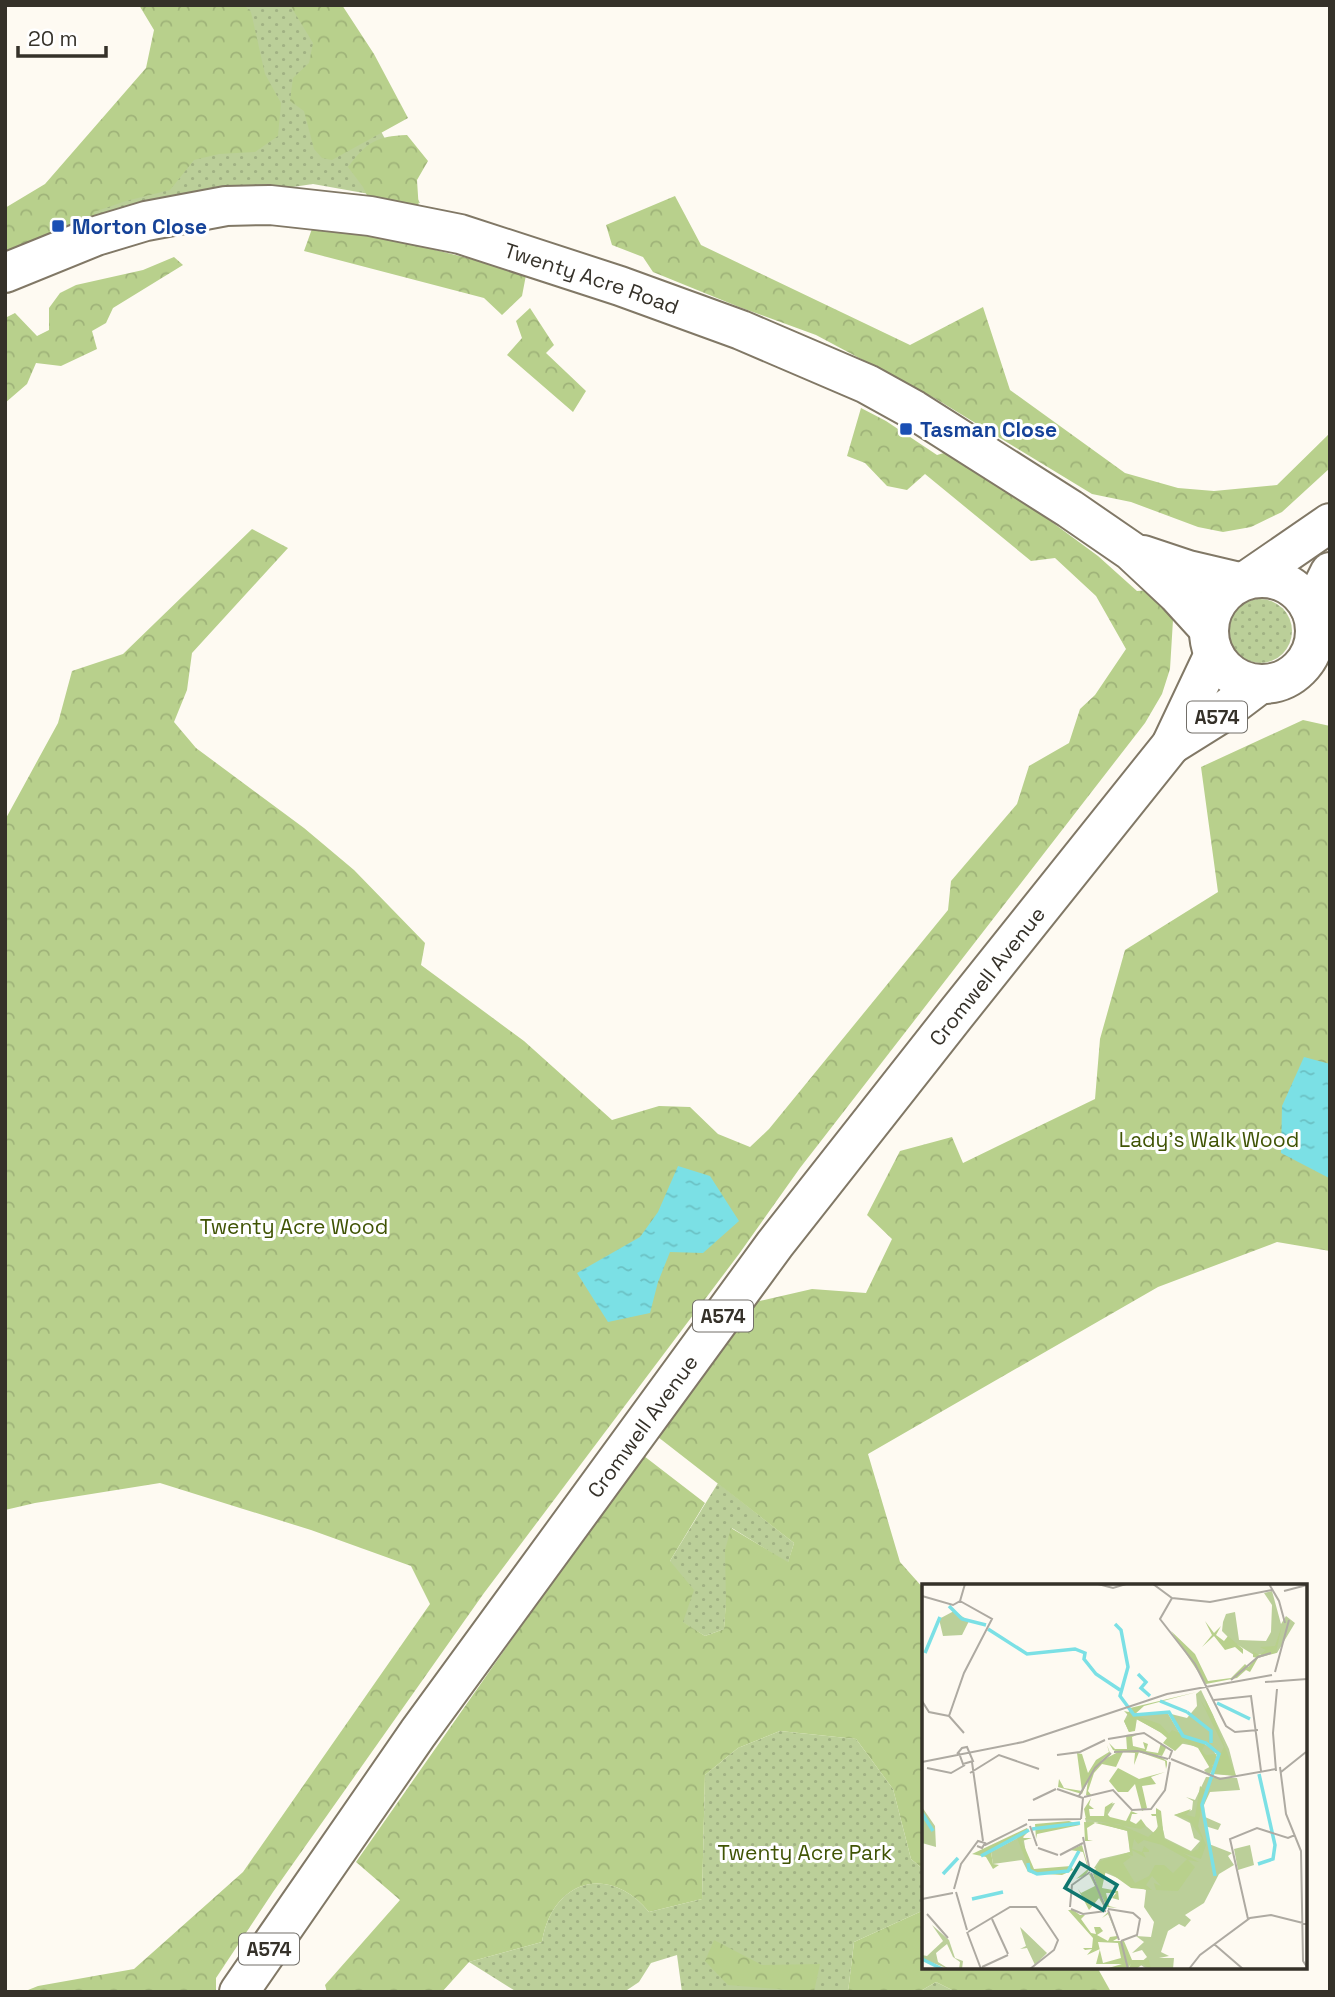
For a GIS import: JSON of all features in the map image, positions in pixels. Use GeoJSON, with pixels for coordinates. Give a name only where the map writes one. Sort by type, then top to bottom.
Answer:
{"type":"FeatureCollection","features":[{"type":"Feature","properties":{"kind":"main road","name":"Twenty Acre Road"},"geometry":{"type":"LineString","coordinates":[[5,273],[96,236],[146,221],[226,206],[270,205],[370,216],[460,234],[621,286],[741,330],[867,384],[925,416],[1131,551],[1177,594],[1211,641]]}},
{"type":"Feature","properties":{"kind":"main road","name":"A574"},"geometry":{"type":"LineString","coordinates":[[1311,610],[1315,626],[1314,642],[1308,657],[1298,670],[1285,679],[1260,684],[1246,682],[1233,676],[1222,666],[1211,641],[1211,614],[1217,601],[1227,590],[1330,523]]}},
{"type":"Feature","properties":{"kind":"main road","name":"Twenty Acre Road"},"geometry":{"type":"LineString","coordinates":[[1131,551],[1188,570],[1244,580]]}},
{"type":"Feature","properties":{"kind":"main road"},"geometry":{"type":"LineString","coordinates":[[1244,580],[1265,577],[1279,580],[1298,592],[1311,610],[1330,572]]}},
{"type":"Feature","properties":{"kind":"main road","name":"Cromwell Avenue"},"geometry":{"type":"LineString","coordinates":[[239,1992],[418,1733],[775,1244],[1171,745],[1211,641]]}},
{"type":"Feature","properties":{"kind":"main road","name":"Cromwell Avenue"},"geometry":{"type":"LineString","coordinates":[[1171,745],[1219,715],[1260,684]]}},
{"type":"Feature","properties":{"kind":"green space"},"geometry":{"type":"Polygon","coordinates":[[[139,5],[244,5],[251,12],[265,74],[281,103],[278,136],[255,152],[219,154],[194,160],[170,190],[94,212],[96,227],[5,257],[5,208],[45,184],[146,68],[154,30],[139,5]]]}},
{"type":"Feature","properties":{"kind":"green space"},"geometry":{"type":"Polygon","coordinates":[[[193,5],[339,5],[371,113],[420,203],[313,184],[119,213],[15,258],[193,5]]]}},
{"type":"Feature","properties":{"kind":"green space"},"geometry":{"type":"Polygon","coordinates":[[[290,5],[342,5],[374,54],[408,118],[332,160],[322,158],[314,149],[304,111],[290,101],[293,78],[309,63],[313,43],[290,5]]]}},
{"type":"Feature","properties":{"kind":"green space"},"geometry":{"type":"Polygon","coordinates":[[[407,135],[428,161],[417,180],[419,211],[372,206],[363,187],[348,167],[360,152],[373,142],[407,135]]]}},
{"type":"Feature","properties":{"kind":"green space"},"geometry":{"type":"Polygon","coordinates":[[[675,196],[701,245],[910,345],[983,307],[1010,390],[1125,473],[1178,488],[1214,491],[1277,485],[1330,433],[1330,468],[1282,512],[1251,527],[1223,532],[1198,527],[1131,502],[1092,494],[936,399],[816,335],[653,272],[643,257],[612,245],[606,225],[675,196]]]}},
{"type":"Feature","properties":{"kind":"green space"},"geometry":{"type":"Polygon","coordinates":[[[313,226],[420,246],[526,275],[522,296],[502,315],[484,298],[304,251],[313,226]]]}},
{"type":"Feature","properties":{"kind":"green space"},"geometry":{"type":"Polygon","coordinates":[[[174,257],[183,265],[113,308],[106,323],[92,331],[97,349],[61,366],[36,363],[27,384],[5,403],[5,318],[15,313],[37,336],[49,330],[49,308],[60,293],[76,285],[143,270],[174,257]]]}},
{"type":"Feature","properties":{"kind":"green space"},"geometry":{"type":"Polygon","coordinates":[[[530,308],[554,345],[546,353],[586,391],[573,412],[507,355],[522,338],[516,321],[530,308]]]}},
{"type":"Feature","properties":{"kind":"green space","name":"Twenty Acre Wood"},"geometry":{"type":"Polygon","coordinates":[[[861,408],[937,455],[954,450],[1098,556],[1137,591],[1150,590],[1173,620],[1170,669],[1162,694],[1145,723],[800,1168],[739,1254],[484,1593],[273,1892],[216,1978],[216,1992],[23,1992],[38,1986],[134,1969],[243,1872],[430,1604],[411,1566],[311,1530],[160,1483],[5,1510],[5,820],[58,723],[72,671],[123,654],[252,529],[288,548],[192,653],[187,690],[174,722],[196,748],[304,828],[354,870],[425,943],[421,965],[524,1041],[612,1120],[659,1106],[690,1107],[718,1134],[750,1147],[769,1129],[948,910],[951,881],[1017,804],[1029,766],[1069,743],[1080,709],[1095,695],[1126,649],[1096,596],[1055,558],[1031,561],[925,474],[907,490],[887,486],[865,463],[847,456],[861,408]]]}},
{"type":"Feature","properties":{"kind":"green space"},"geometry":{"type":"Polygon","coordinates":[[[1260,599],[1278,605],[1286,613],[1292,631],[1286,649],[1278,657],[1260,663],[1242,657],[1234,649],[1228,631],[1234,613],[1242,605],[1260,599]]]}},
{"type":"Feature","properties":{"kind":"green space","name":"Lady's Walk Wood"},"geometry":{"type":"Polygon","coordinates":[[[1303,720],[1330,726],[1330,1251],[1277,1242],[1158,1287],[868,1454],[900,1562],[922,1587],[922,1868],[911,1859],[893,1789],[856,1739],[780,1731],[738,1748],[705,1775],[702,1899],[649,1912],[617,1887],[584,1885],[570,1892],[557,1904],[548,1921],[542,1942],[469,1962],[442,1992],[327,1992],[325,1985],[400,1900],[356,1862],[547,1589],[644,1456],[705,1503],[670,1561],[694,1590],[683,1622],[705,1636],[724,1629],[725,1550],[731,1528],[788,1562],[794,1543],[658,1437],[755,1302],[812,1289],[866,1293],[892,1239],[867,1215],[900,1151],[952,1137],[963,1163],[1095,1099],[1100,1039],[1125,950],[1218,892],[1201,767],[1303,720]]]}},
{"type":"Feature","properties":{"kind":"green space"},"geometry":{"type":"Polygon","coordinates":[[[718,1483],[794,1543],[788,1563],[732,1528],[724,1629],[705,1636],[682,1622],[670,1561],[718,1483]]]}},
{"type":"Feature","properties":{"kind":"green space","name":"Twenty Acre Park"},"geometry":{"type":"Polygon","coordinates":[[[780,1731],[856,1739],[893,1789],[911,1859],[922,1868],[922,1911],[854,1942],[848,1992],[682,1992],[677,1955],[651,1963],[639,1982],[624,1992],[517,1992],[469,1962],[542,1942],[548,1921],[557,1904],[570,1892],[584,1885],[617,1887],[649,1912],[702,1899],[705,1775],[738,1748],[780,1731]]]}},
{"type":"Feature","properties":{"kind":"green space"},"geometry":{"type":"Polygon","coordinates":[[[922,1911],[922,1969],[1098,1969],[1111,1992],[956,1992],[936,1982],[919,1992],[848,1992],[854,1942],[922,1911]]]}},
{"type":"Feature","properties":{"kind":"green space"},"geometry":{"type":"Polygon","coordinates":[[[714,1940],[762,1965],[820,1964],[814,1992],[728,1985],[705,1961],[714,1940]]]}},
{"type":"Feature","properties":{"kind":"green space"},"geometry":{"type":"Polygon","coordinates":[[[936,1982],[956,1992],[919,1992],[936,1982]]]}},
{"type":"Feature","properties":{"kind":"water"},"geometry":{"type":"Polygon","coordinates":[[[1304,1057],[1330,1064],[1329,1178],[1281,1153],[1282,1106],[1304,1057]]]}},
{"type":"Feature","properties":{"kind":"water"},"geometry":{"type":"Polygon","coordinates":[[[678,1166],[710,1176],[739,1221],[703,1253],[670,1252],[650,1313],[608,1322],[577,1273],[640,1237],[658,1212],[678,1166]]]}},
{"type":"Feature","properties":{"kind":"place","name":"Morton Close"},"geometry":{"type":"Point","coordinates":[58,226]}},
{"type":"Feature","properties":{"kind":"place","name":"Tasman Close"},"geometry":{"type":"Point","coordinates":[906,429]}}]}
